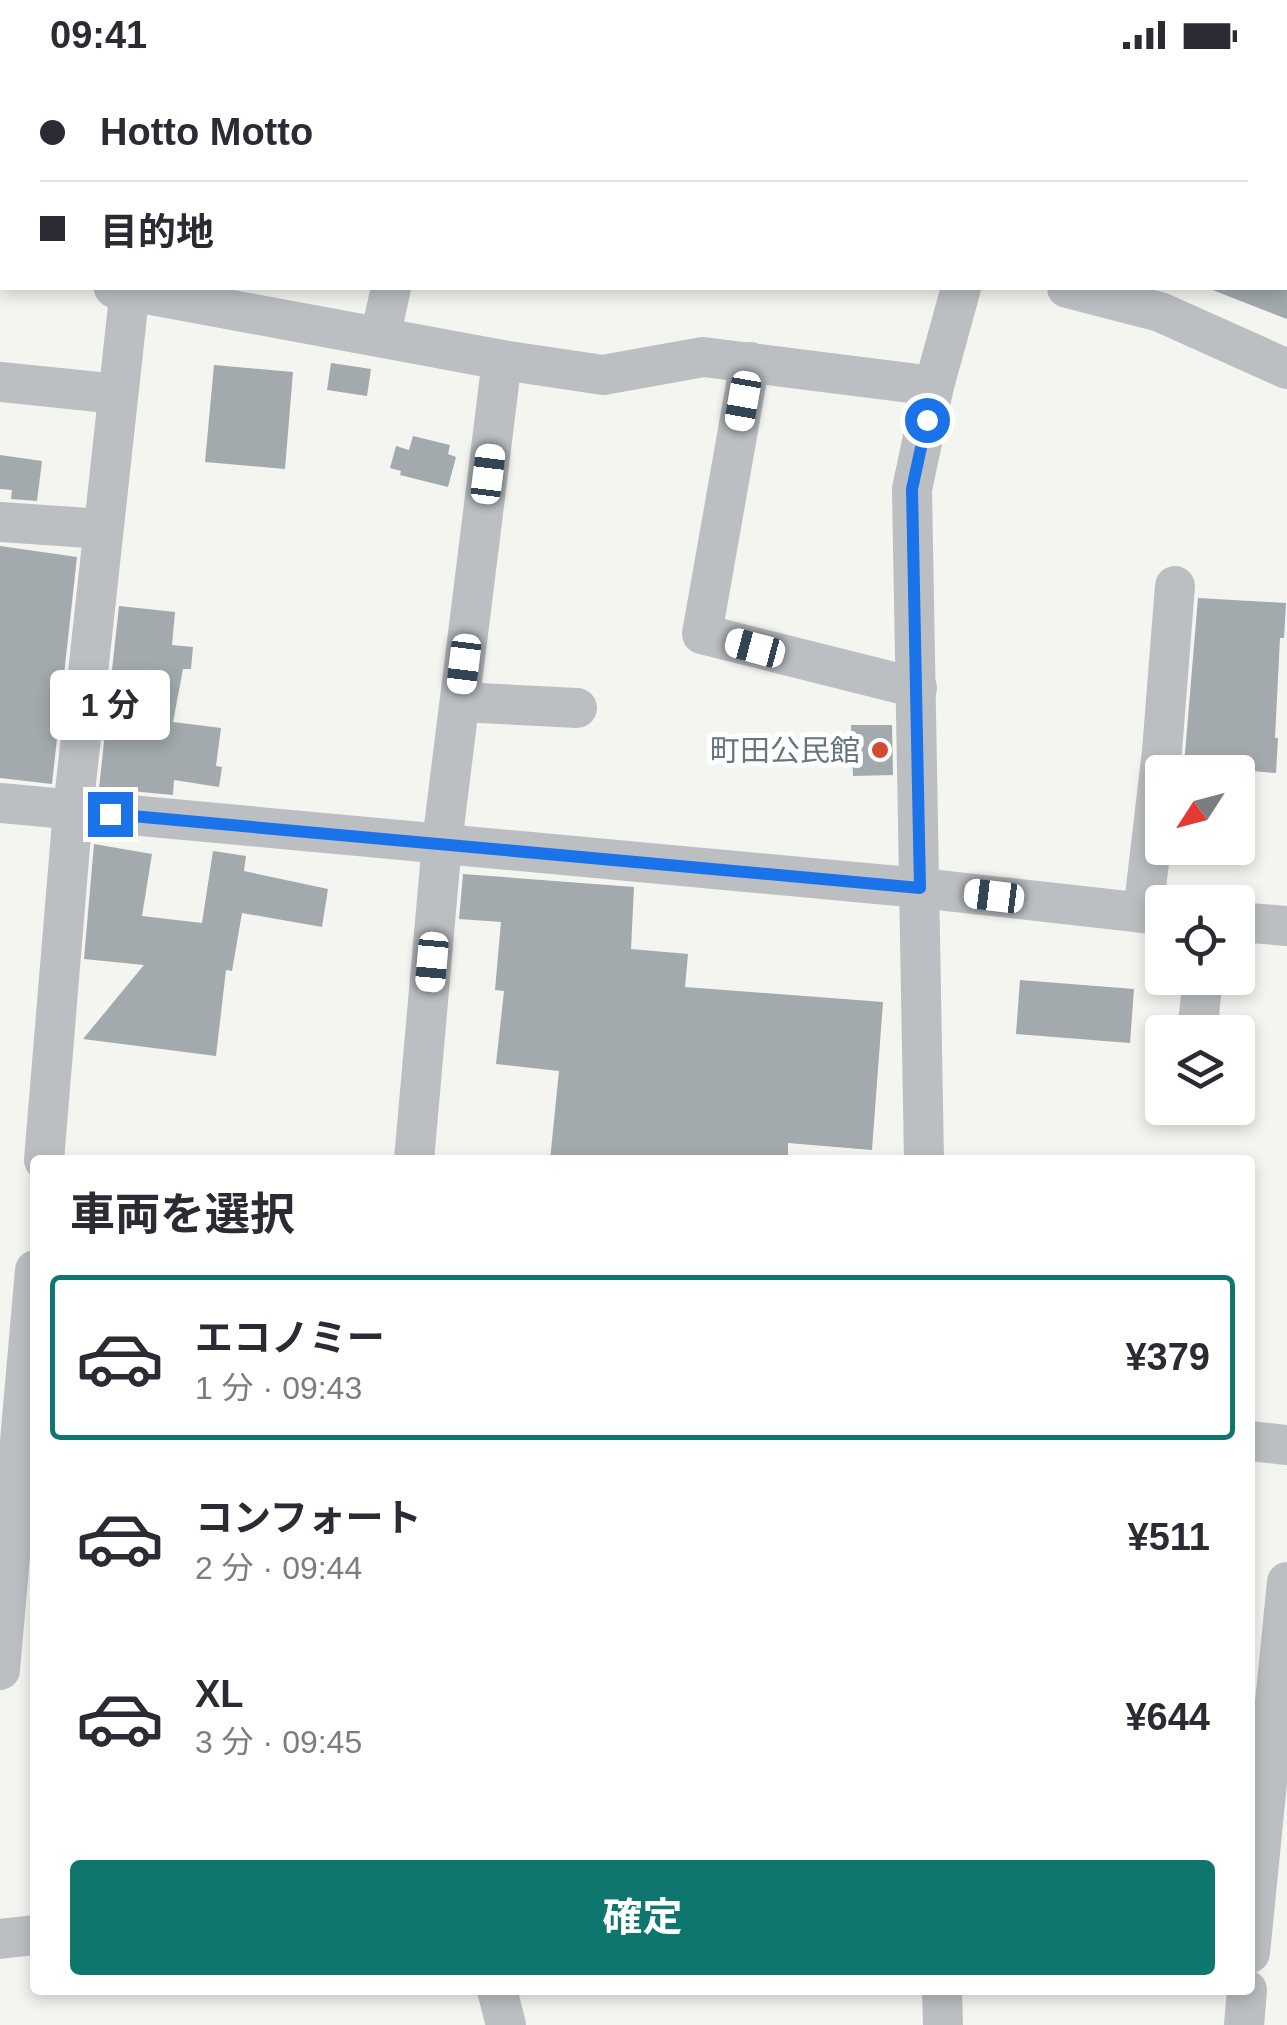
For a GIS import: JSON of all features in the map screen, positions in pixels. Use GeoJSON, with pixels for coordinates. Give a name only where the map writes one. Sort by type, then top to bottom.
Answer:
{"type":"FeatureCollection","features":[{"type":"Feature","properties":{"kind":"street"},"geometry":{"type":"LineString","coordinates":[[44,1155],[73,810],[118,394],[124,290]]}},
{"type":"Feature","properties":{"kind":"street"},"geometry":{"type":"LineString","coordinates":[[134,290],[502,360],[603,375],[703,357],[934,386]]}},
{"type":"Feature","properties":{"kind":"street"},"geometry":{"type":"LineString","coordinates":[[380,337],[391,290]]}},
{"type":"Feature","properties":{"kind":"street"},"geometry":{"type":"LineString","coordinates":[[924,1155],[912,489],[960,290]]}},
{"type":"Feature","properties":{"kind":"street"},"geometry":{"type":"LineString","coordinates":[[1075,290],[1160,312],[1287,369]]}},
{"type":"Feature","properties":{"kind":"street"},"geometry":{"type":"LineString","coordinates":[[414,1155],[442,843],[502,360]]}},
{"type":"Feature","properties":{"kind":"street"},"geometry":{"type":"LineString","coordinates":[[750,362],[702,634],[917,688]]}},
{"type":"Feature","properties":{"kind":"street"},"geometry":{"type":"LineString","coordinates":[[0,382],[118,394]]}},
{"type":"Feature","properties":{"kind":"street"},"geometry":{"type":"LineString","coordinates":[[0,522],[104,529]]}},
{"type":"Feature","properties":{"kind":"street"},"geometry":{"type":"LineString","coordinates":[[1155,885],[1174,586]]}},
{"type":"Feature","properties":{"kind":"street"},"geometry":{"type":"LineString","coordinates":[[460,702],[577,708]]}},
{"type":"Feature","properties":{"kind":"street"},"geometry":{"type":"LineString","coordinates":[[0,802],[920,888],[1145,913]]}},
{"type":"Feature","properties":{"kind":"street"},"geometry":{"type":"LineString","coordinates":[[1255,923],[1287,926]]}},
{"type":"Feature","properties":{"kind":"street"},"geometry":{"type":"LineString","coordinates":[[0,1670],[22,1323],[30,1290]]}},
{"type":"Feature","properties":{"kind":"street"},"geometry":{"type":"LineString","coordinates":[[1255,1442],[1287,1445]]}},
{"type":"Feature","properties":{"kind":"street"},"geometry":{"type":"LineString","coordinates":[[1255,1932],[1264,1895],[1287,1582]]}},
{"type":"Feature","properties":{"kind":"street"},"geometry":{"type":"LineString","coordinates":[[0,1939],[30,1936]]}},
{"type":"Feature","properties":{"kind":"street"},"geometry":{"type":"LineString","coordinates":[[499,1995],[506,2025]]}},
{"type":"Feature","properties":{"kind":"street"},"geometry":{"type":"LineString","coordinates":[[942,1995],[942,2025]]}},
{"type":"Feature","properties":{"kind":"street"},"geometry":{"type":"LineString","coordinates":[[1244,2025],[1247,1995]]}},
{"type":"Feature","properties":{"kind":"building"},"geometry":{"type":"Polygon","coordinates":[[[1213,290],[1287,290],[1287,319],[1213,290]]]}},
{"type":"Feature","properties":{"kind":"building"},"geometry":{"type":"Polygon","coordinates":[[[331,363],[371,369],[367,396],[327,390],[331,363]]]}},
{"type":"Feature","properties":{"kind":"building"},"geometry":{"type":"Polygon","coordinates":[[[214,365],[293,372],[285,469],[205,462],[214,365]]]}},
{"type":"Feature","properties":{"kind":"building"},"geometry":{"type":"Polygon","coordinates":[[[413,436],[450,445],[448,454],[456,457],[448,487],[400,475],[401,471],[390,468],[396,446],[409,450],[413,436]]]}},
{"type":"Feature","properties":{"kind":"building"},"geometry":{"type":"Polygon","coordinates":[[[0,455],[42,461],[37,501],[11,499],[12,490],[0,489],[0,455]]]}},
{"type":"Feature","properties":{"kind":"building"},"geometry":{"type":"Polygon","coordinates":[[[0,546],[77,557],[52,784],[0,778],[0,546]]]}},
{"type":"Feature","properties":{"kind":"building"},"geometry":{"type":"Polygon","coordinates":[[[1198,598],[1286,603],[1284,638],[1280,638],[1276,773],[1255,771],[1255,755],[1185,755],[1198,598]]]}},
{"type":"Feature","properties":{"kind":"building"},"geometry":{"type":"Polygon","coordinates":[[[119,606],[175,612],[172,645],[193,647],[191,669],[183,669],[173,722],[221,728],[216,766],[222,767],[219,787],[174,780],[173,795],[99,788],[119,606]]]}},
{"type":"Feature","properties":{"kind":"building","name":"町田公民館"},"geometry":{"type":"Polygon","coordinates":[[[851,725],[892,725],[893,775],[853,776],[851,725]]]}},
{"type":"Feature","properties":{"kind":"building"},"geometry":{"type":"Polygon","coordinates":[[[94,844],[152,854],[142,916],[202,923],[213,851],[246,856],[244,871],[328,889],[322,927],[242,913],[232,971],[226,970],[216,1056],[83,1039],[144,965],[84,959],[94,844]]]}},
{"type":"Feature","properties":{"kind":"building"},"geometry":{"type":"Polygon","coordinates":[[[463,874],[634,887],[631,949],[688,954],[685,987],[883,1002],[872,1150],[788,1143],[788,1155],[551,1155],[559,1071],[496,1064],[504,991],[495,990],[501,922],[459,919],[463,874]]]}},
{"type":"Feature","properties":{"kind":"building"},"geometry":{"type":"Polygon","coordinates":[[[1020,980],[1134,989],[1130,1043],[1016,1034],[1020,980]]]}},
{"type":"Feature","properties":{"kind":"place","name":"町田公民館"},"geometry":{"type":"Point","coordinates":[880,750]}},
{"type":"Feature","properties":{"kind":"route"},"geometry":{"type":"LineString","coordinates":[[110,814],[920,888],[912,489],[927,420]]}}]}
